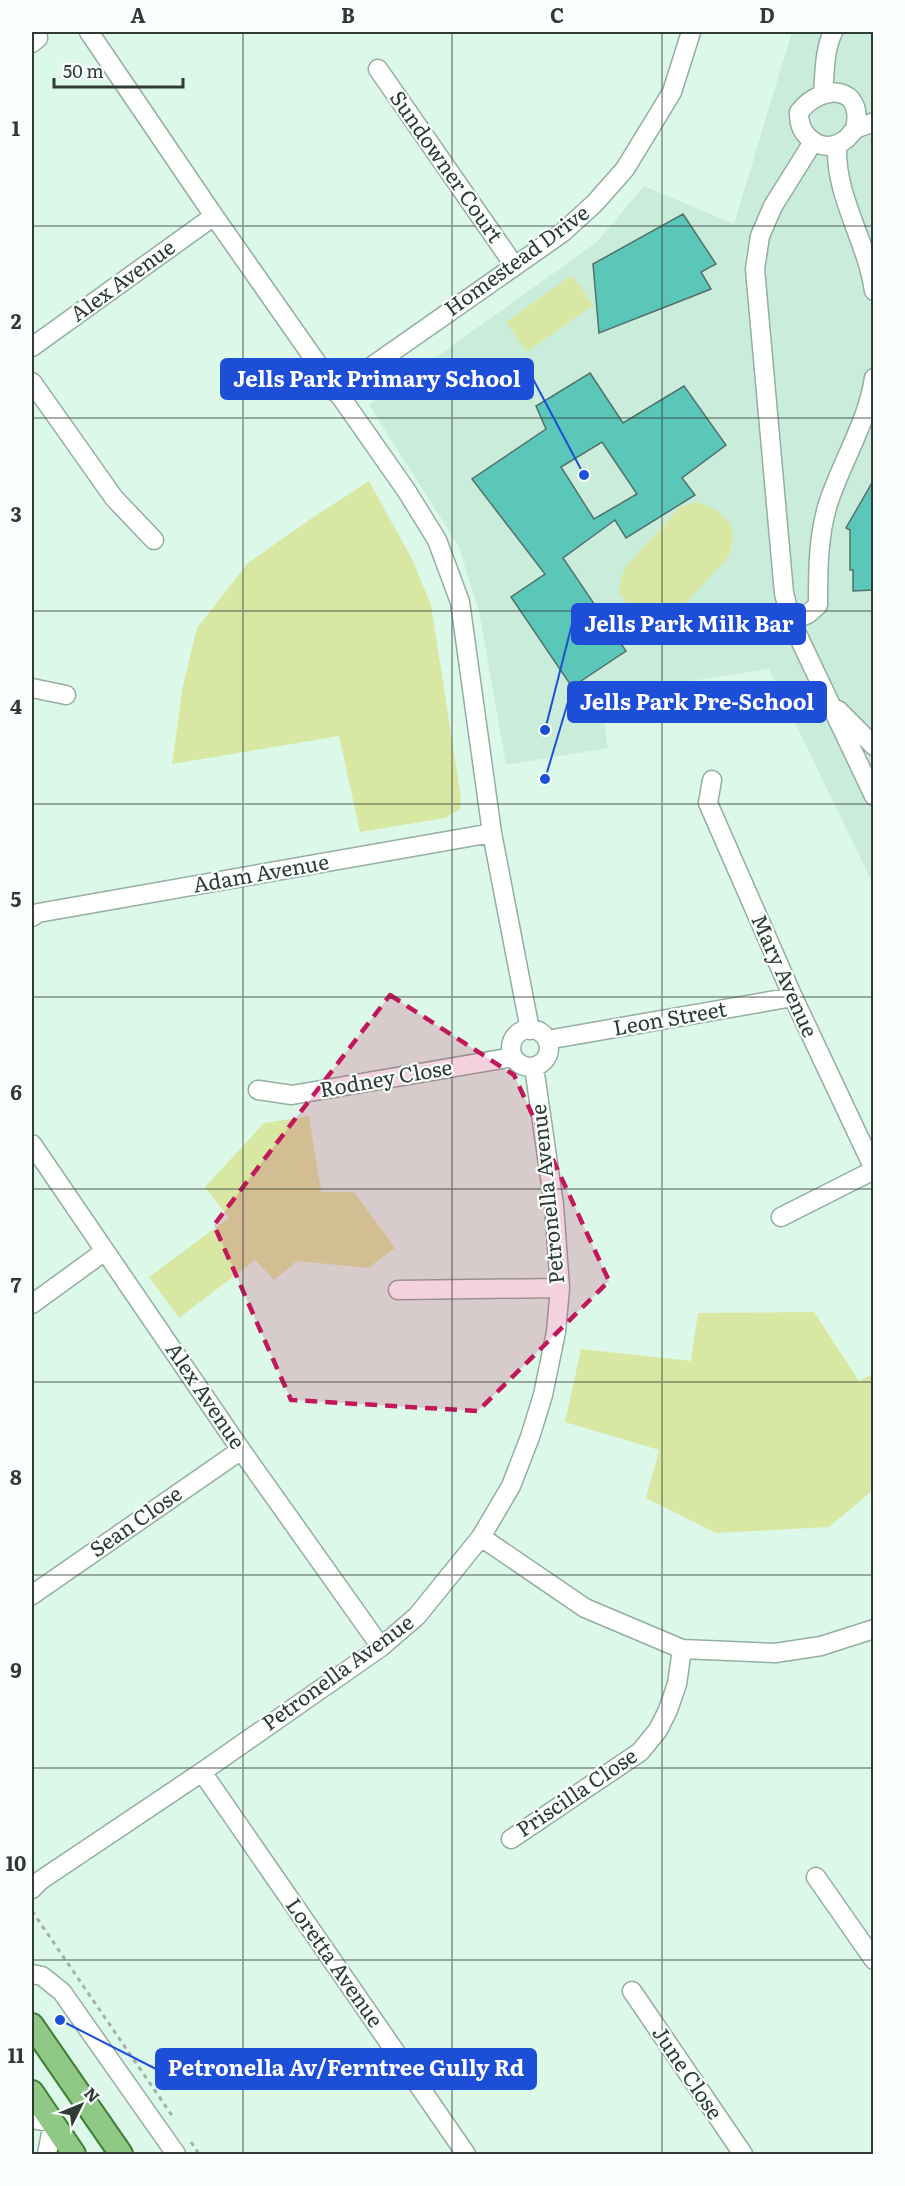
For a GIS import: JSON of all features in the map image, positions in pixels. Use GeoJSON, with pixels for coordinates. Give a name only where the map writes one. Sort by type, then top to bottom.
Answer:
{"type":"FeatureCollection","features":[{"type":"Feature","properties":{"kind":"main road"},"geometry":{"type":"LineString","coordinates":[[32,2025],[121,2154]]}},
{"type":"Feature","properties":{"kind":"main road"},"geometry":{"type":"LineString","coordinates":[[32,2092],[42,2121],[74,2154]]}},
{"type":"Feature","properties":{"kind":"street"},"geometry":{"type":"LineString","coordinates":[[32,43],[38,38],[37,32]]}},
{"type":"Feature","properties":{"kind":"street"},"geometry":{"type":"LineString","coordinates":[[89,32],[335,392],[406,490],[437,540],[460,602],[492,833],[530,1030]]}},
{"type":"Feature","properties":{"kind":"street","name":"Homestead Drive"},"geometry":{"type":"LineString","coordinates":[[335,392],[562,233],[595,203],[625,169],[672,92],[691,32]]}},
{"type":"Feature","properties":{"kind":"street"},"geometry":{"type":"LineString","coordinates":[[824,92],[828,42],[833,32]]}},
{"type":"Feature","properties":{"kind":"street","name":"Sundowner Court"},"geometry":{"type":"LineString","coordinates":[[378,69],[514,265]]}},
{"type":"Feature","properties":{"kind":"street"},"geometry":{"type":"LineString","coordinates":[[824,92],[838,92],[848,97],[855,106],[858,117],[855,129],[837,146],[823,146],[813,142],[804,133],[799,122],[800,112],[806,103],[824,92]]}},
{"type":"Feature","properties":{"kind":"street"},"geometry":{"type":"LineString","coordinates":[[855,129],[873,122]]}},
{"type":"Feature","properties":{"kind":"street"},"geometry":{"type":"LineString","coordinates":[[813,142],[773,206],[760,236],[755,269],[784,593],[790,621],[873,796]]}},
{"type":"Feature","properties":{"kind":"street"},"geometry":{"type":"LineString","coordinates":[[837,146],[836,164],[842,193],[872,276],[873,291]]}},
{"type":"Feature","properties":{"kind":"street","name":"Alex Avenue"},"geometry":{"type":"LineString","coordinates":[[32,347],[214,216]]}},
{"type":"Feature","properties":{"kind":"street"},"geometry":{"type":"LineString","coordinates":[[790,621],[808,614],[818,605],[818,564],[828,506],[864,413],[873,378]]}},
{"type":"Feature","properties":{"kind":"street"},"geometry":{"type":"LineString","coordinates":[[32,382],[114,498],[154,540]]}},
{"type":"Feature","properties":{"kind":"street"},"geometry":{"type":"LineString","coordinates":[[32,688],[66,695]]}},
{"type":"Feature","properties":{"kind":"street"},"geometry":{"type":"LineString","coordinates":[[826,698],[873,746]]}},
{"type":"Feature","properties":{"kind":"street","name":"Mary Avenue"},"geometry":{"type":"LineString","coordinates":[[712,780],[708,803],[793,997],[873,1170]]}},
{"type":"Feature","properties":{"kind":"street","name":"Adam Avenue"},"geometry":{"type":"LineString","coordinates":[[32,917],[38,913],[492,833]]}},
{"type":"Feature","properties":{"kind":"street","name":"Leon Street"},"geometry":{"type":"LineString","coordinates":[[547,1040],[793,997]]}},
{"type":"Feature","properties":{"kind":"street"},"geometry":{"type":"LineString","coordinates":[[530,1030],[543,1035],[547,1040],[549,1051],[546,1057],[534,1067],[525,1067],[513,1057],[511,1050],[514,1038],[519,1033],[530,1030]]}},
{"type":"Feature","properties":{"kind":"street","name":"Rodney Close"},"geometry":{"type":"LineString","coordinates":[[258,1090],[292,1095],[513,1057]]}},
{"type":"Feature","properties":{"kind":"street","name":"Petronella Avenue"},"geometry":{"type":"LineString","coordinates":[[35,1884],[202,1772],[381,1647],[417,1616],[481,1537],[511,1486],[530,1437],[543,1395],[556,1332],[560,1288],[554,1205],[534,1067]]}},
{"type":"Feature","properties":{"kind":"street","name":"Alex Avenue"},"geometry":{"type":"LineString","coordinates":[[32,1144],[241,1450],[381,1647]]}},
{"type":"Feature","properties":{"kind":"street"},"geometry":{"type":"LineString","coordinates":[[781,1217],[873,1170]]}},
{"type":"Feature","properties":{"kind":"street"},"geometry":{"type":"LineString","coordinates":[[32,1304],[105,1251]]}},
{"type":"Feature","properties":{"kind":"street"},"geometry":{"type":"LineString","coordinates":[[398,1290],[560,1288]]}},
{"type":"Feature","properties":{"kind":"street","name":"Sean Close"},"geometry":{"type":"LineString","coordinates":[[32,1595],[241,1450]]}},
{"type":"Feature","properties":{"kind":"street"},"geometry":{"type":"LineString","coordinates":[[481,1537],[585,1608],[682,1649],[775,1653],[821,1646],[873,1629]]}},
{"type":"Feature","properties":{"kind":"street","name":"Priscilla Close"},"geometry":{"type":"LineString","coordinates":[[511,1839],[640,1752],[658,1730],[668,1710],[677,1684],[682,1649]]}},
{"type":"Feature","properties":{"kind":"street","name":"Loretta Avenue"},"geometry":{"type":"LineString","coordinates":[[202,1772],[466,2154]]}},
{"type":"Feature","properties":{"kind":"street"},"geometry":{"type":"LineString","coordinates":[[816,1877],[873,1960]]}},
{"type":"Feature","properties":{"kind":"street"},"geometry":{"type":"LineString","coordinates":[[32,1974],[42,1976],[62,1992],[176,2154]]}},
{"type":"Feature","properties":{"kind":"street","name":"June Close"},"geometry":{"type":"LineString","coordinates":[[632,1991],[743,2154]]}},
{"type":"Feature","properties":{"kind":"street"},"geometry":{"type":"LineString","coordinates":[[42,2121],[47,2154]]}},
{"type":"Feature","properties":{"kind":"path"},"geometry":{"type":"LineString","coordinates":[[32,1911],[179,2125]]}},
{"type":"Feature","properties":{"kind":"path"},"geometry":{"type":"LineString","coordinates":[[186,2135],[199,2154]]}},
{"type":"Feature","properties":{"kind":"highlighted area"},"geometry":{"type":"Polygon","coordinates":[[[390,995],[514,1075],[609,1281],[478,1411],[291,1400],[214,1225],[390,995]]]}},
{"type":"Feature","properties":{"kind":"shaded area"},"geometry":{"type":"Polygon","coordinates":[[[792,32],[873,32],[873,884],[769,669],[600,695],[608,748],[506,765],[479,611],[458,545],[369,405],[597,242],[644,186],[734,224],[792,32]]]}},
{"type":"Feature","properties":{"kind":"green space"},"geometry":{"type":"Polygon","coordinates":[[[572,275],[593,305],[527,352],[506,322],[572,275]]]}},
{"type":"Feature","properties":{"kind":"green space"},"geometry":{"type":"Polygon","coordinates":[[[369,481],[412,559],[431,605],[461,798],[460,809],[445,818],[360,832],[339,736],[172,764],[183,685],[197,628],[248,563],[369,481]]]}},
{"type":"Feature","properties":{"kind":"green space"},"geometry":{"type":"Polygon","coordinates":[[[697,502],[715,509],[731,524],[733,538],[729,556],[678,612],[662,621],[648,621],[630,608],[619,592],[621,578],[627,565],[680,507],[697,502]]]}},
{"type":"Feature","properties":{"kind":"green space"},"geometry":{"type":"Polygon","coordinates":[[[309,1116],[321,1192],[354,1192],[395,1248],[368,1268],[297,1261],[274,1280],[255,1260],[179,1318],[149,1277],[229,1218],[205,1187],[264,1123],[309,1116]]]}},
{"type":"Feature","properties":{"kind":"green space"},"geometry":{"type":"Polygon","coordinates":[[[814,1312],[859,1381],[873,1374],[873,1490],[829,1527],[716,1533],[646,1498],[659,1450],[565,1422],[581,1349],[691,1361],[698,1313],[814,1312]]]}},
{"type":"Feature","properties":{"kind":"building"},"geometry":{"type":"Polygon","coordinates":[[[683,214],[716,264],[701,272],[711,289],[599,333],[593,264],[683,214]]]}},
{"type":"Feature","properties":{"kind":"building"},"geometry":{"type":"Polygon","coordinates":[[[590,373],[623,423],[684,386],[726,445],[682,478],[695,495],[626,538],[615,520],[563,558],[626,651],[572,687],[511,597],[545,574],[472,479],[546,429],[536,406],[590,373]],[[602,442],[561,467],[594,519],[637,494],[602,442]]]}},
{"type":"Feature","properties":{"kind":"building"},"geometry":{"type":"Polygon","coordinates":[[[873,481],[873,590],[853,591],[853,570],[850,570],[850,530],[846,528],[873,481]]]}},
{"type":"Feature","properties":{"kind":"place","name":"Jells Park Primary School"},"geometry":{"type":"Point","coordinates":[584,475]}},
{"type":"Feature","properties":{"kind":"place","name":"Jells Park Milk Bar"},"geometry":{"type":"Point","coordinates":[545,730]}},
{"type":"Feature","properties":{"kind":"place","name":"Jells Park Pre-School"},"geometry":{"type":"Point","coordinates":[545,779]}},
{"type":"Feature","properties":{"kind":"place","name":"Petronella Av/Ferntree Gully Rd"},"geometry":{"type":"Point","coordinates":[60,2020]}}]}
